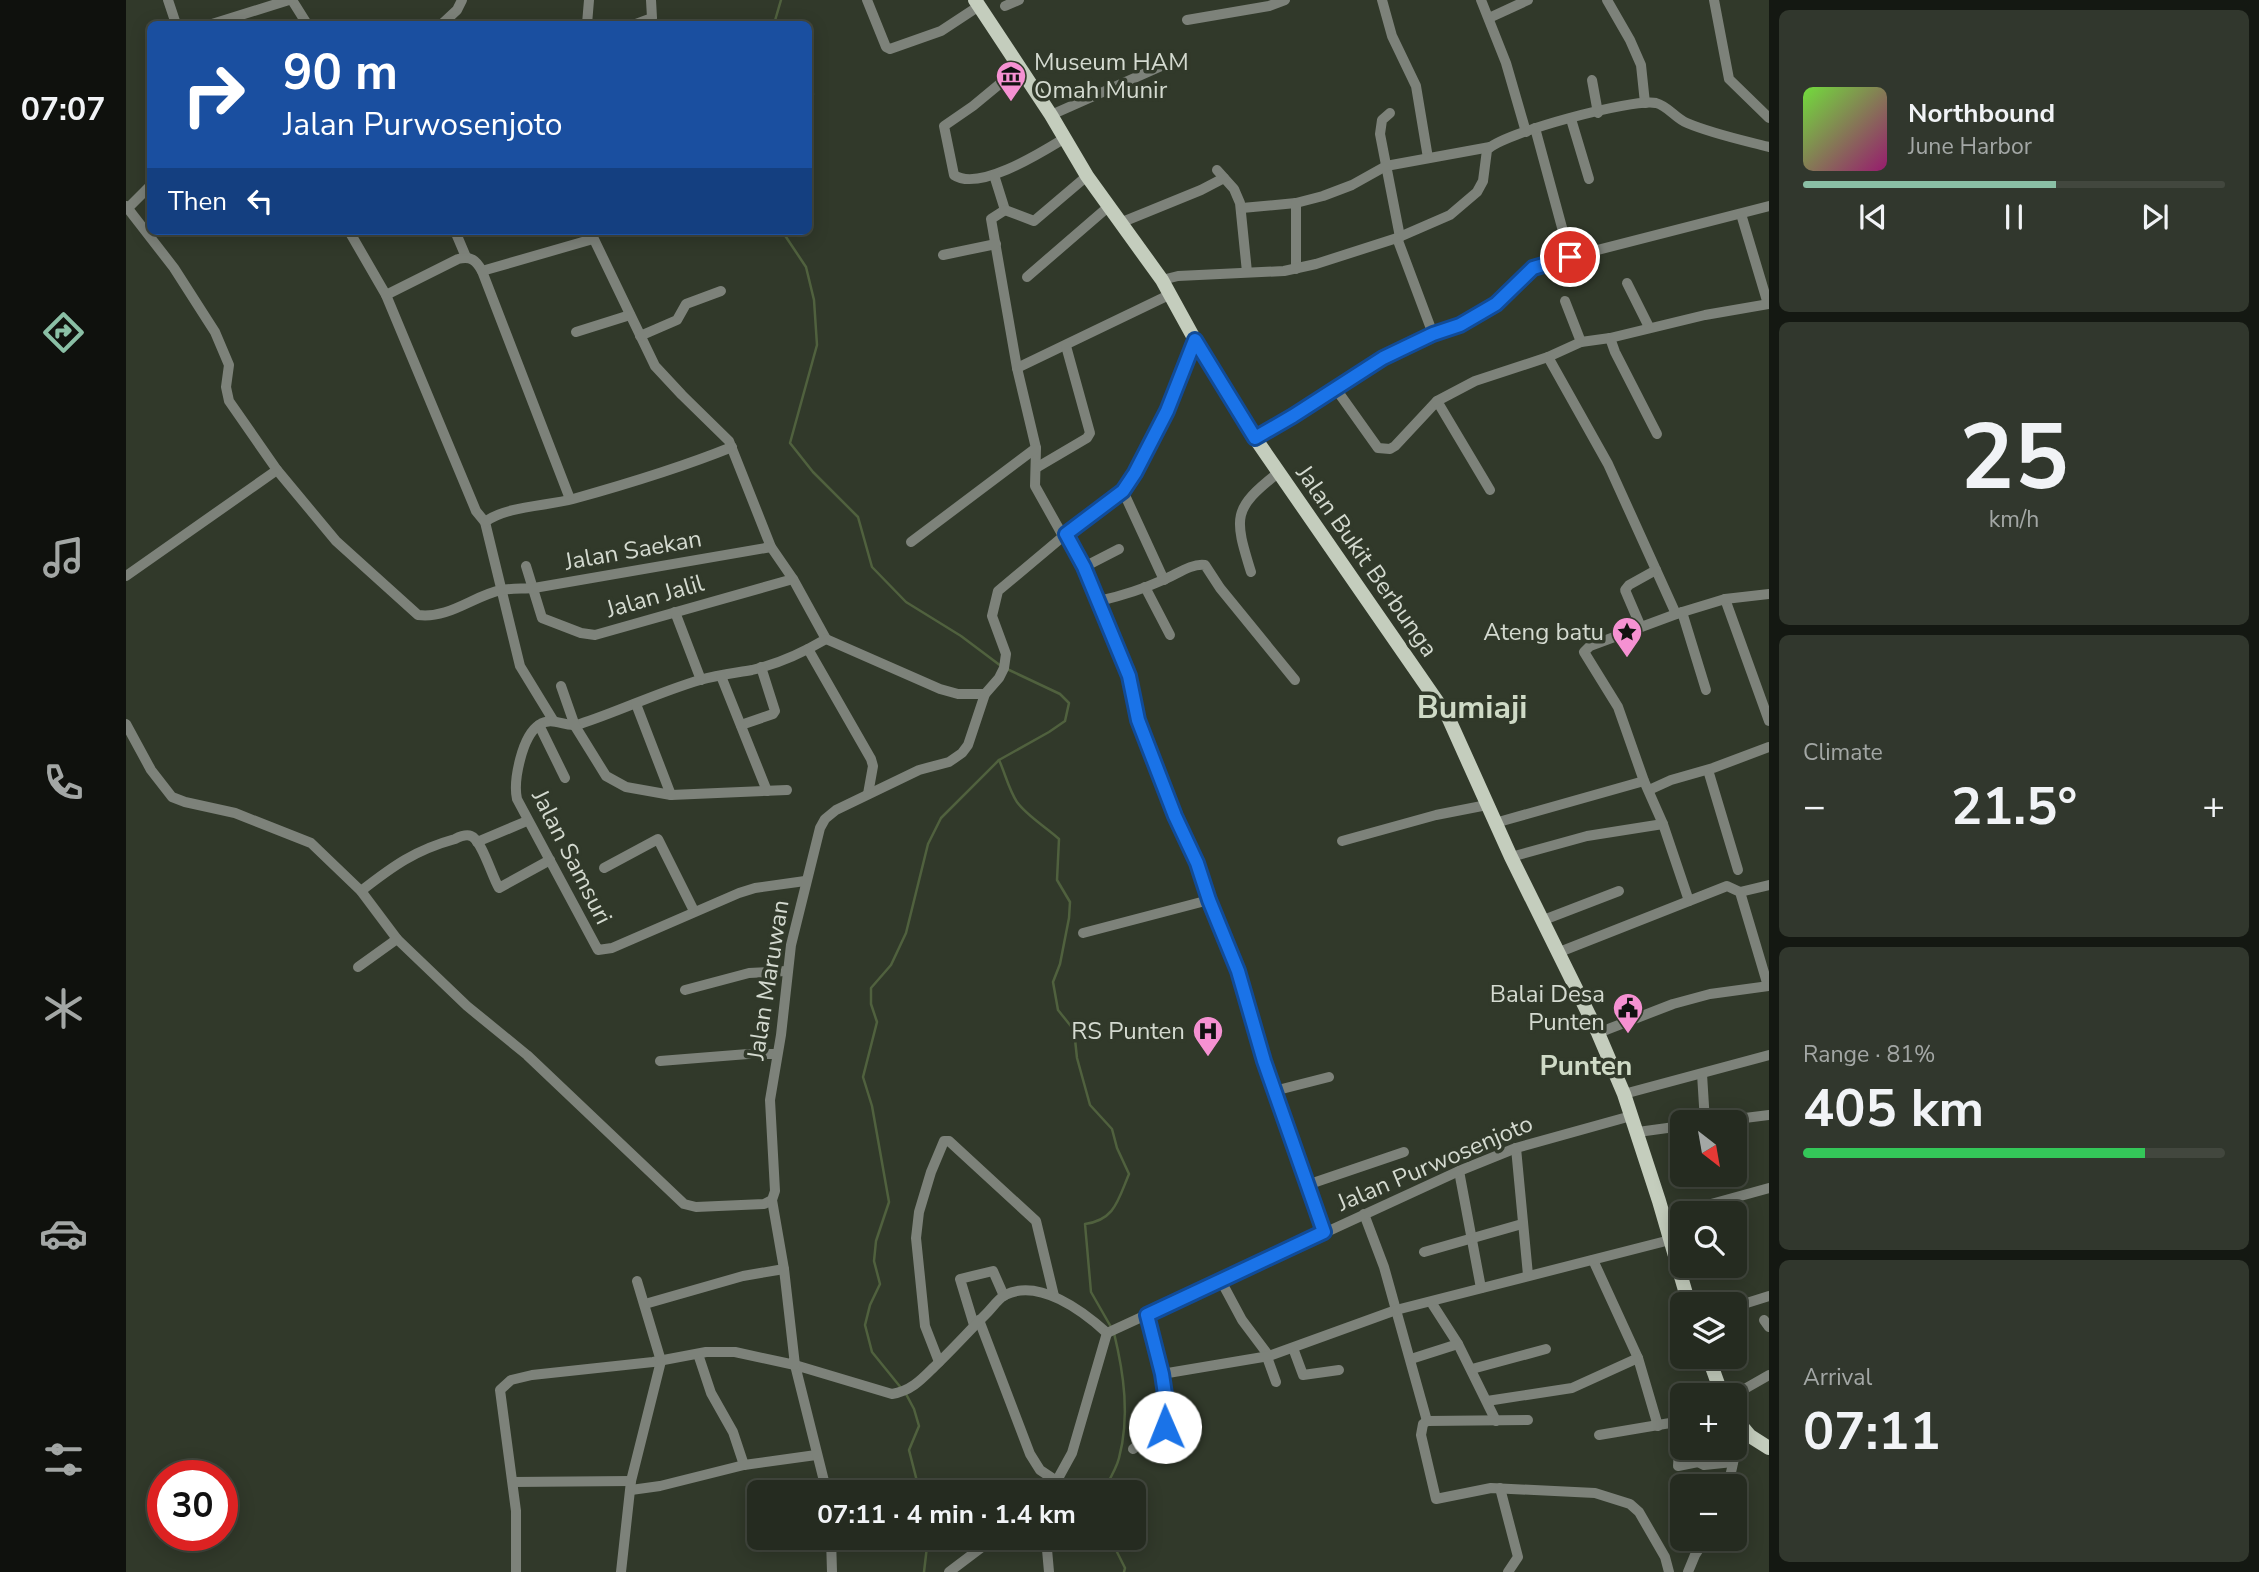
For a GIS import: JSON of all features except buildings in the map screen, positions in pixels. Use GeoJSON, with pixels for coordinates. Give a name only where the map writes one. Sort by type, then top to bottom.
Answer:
{"type":"FeatureCollection","features":[{"type":"Feature","properties":{"kind":"main road","name":"Jalan Bukit Berbunga"},"geometry":{"type":"LineString","coordinates":[[977,3],[1051,115],[1087,176],[1171,294],[1195,340],[1278,473],[1448,717],[1511,857],[1598,1032],[1638,1132],[1670,1240]]}},
{"type":"Feature","properties":{"kind":"main road"},"geometry":{"type":"LineString","coordinates":[[1747,1432],[1769,1448]]}},
{"type":"Feature","properties":{"kind":"street"},"geometry":{"type":"LineString","coordinates":[[168,0],[175,21]]}},
{"type":"Feature","properties":{"kind":"street"},"geometry":{"type":"LineString","coordinates":[[224,21],[290,0],[305,21]]}},
{"type":"Feature","properties":{"kind":"street"},"geometry":{"type":"LineString","coordinates":[[445,21],[457,10],[462,0]]}},
{"type":"Feature","properties":{"kind":"street"},"geometry":{"type":"LineString","coordinates":[[587,21],[589,0]]}},
{"type":"Feature","properties":{"kind":"street"},"geometry":{"type":"LineString","coordinates":[[651,0],[652,21]]}},
{"type":"Feature","properties":{"kind":"street"},"geometry":{"type":"LineString","coordinates":[[867,0],[886,47],[890,49],[941,31],[977,3]]}},
{"type":"Feature","properties":{"kind":"street"},"geometry":{"type":"LineString","coordinates":[[1005,6],[1019,0]]}},
{"type":"Feature","properties":{"kind":"street"},"geometry":{"type":"LineString","coordinates":[[1187,20],[1269,6],[1285,0]]}},
{"type":"Feature","properties":{"kind":"street"},"geometry":{"type":"LineString","coordinates":[[1382,0],[1392,36],[1416,86],[1427,158]]}},
{"type":"Feature","properties":{"kind":"street"},"geometry":{"type":"LineString","coordinates":[[1481,0],[1530,130],[1570,257]]}},
{"type":"Feature","properties":{"kind":"street"},"geometry":{"type":"LineString","coordinates":[[1489,18],[1528,0]]}},
{"type":"Feature","properties":{"kind":"street"},"geometry":{"type":"LineString","coordinates":[[1608,0],[1641,65],[1645,103]]}},
{"type":"Feature","properties":{"kind":"street"},"geometry":{"type":"LineString","coordinates":[[1714,0],[1728,79],[1769,118]]}},
{"type":"Feature","properties":{"kind":"street"},"geometry":{"type":"LineString","coordinates":[[1051,115],[1166,64],[1177,65]]}},
{"type":"Feature","properties":{"kind":"street"},"geometry":{"type":"LineString","coordinates":[[1020,67],[944,127],[955,177],[994,175],[1065,138]]}},
{"type":"Feature","properties":{"kind":"street"},"geometry":{"type":"LineString","coordinates":[[1592,80],[1598,113]]}},
{"type":"Feature","properties":{"kind":"street"},"geometry":{"type":"LineString","coordinates":[[1242,208],[1296,203],[1343,189],[1386,166],[1490,147],[1530,130],[1645,103],[1662,106],[1679,120],[1696,127],[1769,147]]}},
{"type":"Feature","properties":{"kind":"street"},"geometry":{"type":"LineString","coordinates":[[1390,113],[1382,120],[1380,127],[1399,237],[1433,334]]}},
{"type":"Feature","properties":{"kind":"street"},"geometry":{"type":"LineString","coordinates":[[1571,119],[1589,179]]}},
{"type":"Feature","properties":{"kind":"street"},"geometry":{"type":"LineString","coordinates":[[1162,280],[1178,276],[1296,269],[1399,237],[1451,215],[1479,190],[1483,181],[1486,154],[1490,147]]}},
{"type":"Feature","properties":{"kind":"street"},"geometry":{"type":"LineString","coordinates":[[1121,223],[1201,190],[1221,174],[1234,189],[1242,208],[1247,272]]}},
{"type":"Feature","properties":{"kind":"street"},"geometry":{"type":"LineString","coordinates":[[994,175],[1005,210]]}},
{"type":"Feature","properties":{"kind":"street"},"geometry":{"type":"LineString","coordinates":[[1005,210],[1034,221],[1087,176]]}},
{"type":"Feature","properties":{"kind":"street"},"geometry":{"type":"LineString","coordinates":[[147,189],[127,207],[147,234]]}},
{"type":"Feature","properties":{"kind":"street"},"geometry":{"type":"LineString","coordinates":[[1296,203],[1296,269]]}},
{"type":"Feature","properties":{"kind":"street"},"geometry":{"type":"LineString","coordinates":[[1255,438],[1336,389],[1362,369],[1433,334],[1460,325],[1496,304],[1533,268],[1769,206]]}},
{"type":"Feature","properties":{"kind":"street"},"geometry":{"type":"LineString","coordinates":[[1027,277],[1108,207]]}},
{"type":"Feature","properties":{"kind":"street"},"geometry":{"type":"LineString","coordinates":[[1005,210],[991,219],[1017,368],[1036,449],[1035,486],[1084,567],[1129,676],[1138,720],[1238,971],[1274,1091],[1324,1232]]}},
{"type":"Feature","properties":{"kind":"street"},"geometry":{"type":"LineString","coordinates":[[1336,389],[1378,449],[1384,449],[1395,446],[1437,401],[1475,381],[1548,357],[1581,342],[1769,304],[1741,214]]}},
{"type":"Feature","properties":{"kind":"street"},"geometry":{"type":"LineString","coordinates":[[126,576],[277,470],[229,401],[226,387],[229,365],[215,332],[148,235]]}},
{"type":"Feature","properties":{"kind":"street"},"geometry":{"type":"LineString","coordinates":[[351,235],[386,295],[476,511],[485,522],[521,668],[553,720]]}},
{"type":"Feature","properties":{"kind":"street"},"geometry":{"type":"LineString","coordinates":[[457,235],[466,257]]}},
{"type":"Feature","properties":{"kind":"street"},"geometry":{"type":"LineString","coordinates":[[482,271],[592,235],[655,366],[720,430],[732,447],[771,547],[793,579],[826,639],[940,689],[958,694],[985,694]]}},
{"type":"Feature","properties":{"kind":"street"},"geometry":{"type":"LineString","coordinates":[[943,255],[996,244]]}},
{"type":"Feature","properties":{"kind":"street"},"geometry":{"type":"LineString","coordinates":[[386,295],[421,276],[466,257],[474,260],[482,271],[570,499]]}},
{"type":"Feature","properties":{"kind":"street"},"geometry":{"type":"LineString","coordinates":[[1627,283],[1649,327]]}},
{"type":"Feature","properties":{"kind":"street"},"geometry":{"type":"LineString","coordinates":[[640,336],[677,320],[685,304],[721,291]]}},
{"type":"Feature","properties":{"kind":"street"},"geometry":{"type":"LineString","coordinates":[[1017,368],[1171,294]]}},
{"type":"Feature","properties":{"kind":"street"},"geometry":{"type":"LineString","coordinates":[[1565,301],[1581,342]]}},
{"type":"Feature","properties":{"kind":"street"},"geometry":{"type":"LineString","coordinates":[[576,332],[630,315]]}},
{"type":"Feature","properties":{"kind":"street"},"geometry":{"type":"LineString","coordinates":[[1610,338],[1657,434]]}},
{"type":"Feature","properties":{"kind":"street"},"geometry":{"type":"LineString","coordinates":[[1164,580],[1123,491],[1167,411],[1195,340]]}},
{"type":"Feature","properties":{"kind":"street"},"geometry":{"type":"LineString","coordinates":[[1035,468],[1087,438],[1090,433],[1066,346]]}},
{"type":"Feature","properties":{"kind":"street"},"geometry":{"type":"LineString","coordinates":[[1548,357],[1608,464],[1656,570],[1679,613],[1706,690]]}},
{"type":"Feature","properties":{"kind":"street"},"geometry":{"type":"LineString","coordinates":[[1437,401],[1490,489]]}},
{"type":"Feature","properties":{"kind":"street"},"geometry":{"type":"LineString","coordinates":[[485,522],[497,514],[570,499],[688,465],[732,447]]}},
{"type":"Feature","properties":{"kind":"street"},"geometry":{"type":"LineString","coordinates":[[911,542],[1036,449]]}},
{"type":"Feature","properties":{"kind":"street","name":"Jalan Saekan"},"geometry":{"type":"LineString","coordinates":[[277,470],[336,541],[418,615],[428,616],[449,611],[501,590],[534,588],[771,547]]}},
{"type":"Feature","properties":{"kind":"street"},"geometry":{"type":"LineString","coordinates":[[1251,572],[1240,528],[1242,509],[1253,494],[1278,473]]}},
{"type":"Feature","properties":{"kind":"street","name":"Jalan Maruwan"},"geometry":{"type":"LineString","coordinates":[[823,1480],[795,1365],[784,1269],[772,1200],[775,1191],[770,1100],[787,971],[805,881],[820,828],[825,819],[836,810],[919,770],[956,758],[968,745],[985,694],[999,678],[1006,660],[992,616],[995,597],[1001,587],[1123,491]]}},
{"type":"Feature","properties":{"kind":"street"},"geometry":{"type":"LineString","coordinates":[[1084,567],[1119,549]]}},
{"type":"Feature","properties":{"kind":"street"},"geometry":{"type":"LineString","coordinates":[[1099,601],[1164,580],[1196,565],[1205,565],[1220,588],[1295,680]]}},
{"type":"Feature","properties":{"kind":"street","name":"Jalan Jalil"},"geometry":{"type":"LineString","coordinates":[[526,566],[539,612],[544,620],[589,634],[601,633],[793,579]]}},
{"type":"Feature","properties":{"kind":"street"},"geometry":{"type":"LineString","coordinates":[[1640,625],[1625,590],[1656,570]]}},
{"type":"Feature","properties":{"kind":"street"},"geometry":{"type":"LineString","coordinates":[[1145,587],[1170,635]]}},
{"type":"Feature","properties":{"kind":"street"},"geometry":{"type":"LineString","coordinates":[[1689,901],[1618,707],[1584,652],[1590,646],[1640,625],[1725,599],[1769,594]]}},
{"type":"Feature","properties":{"kind":"street"},"geometry":{"type":"LineString","coordinates":[[1725,599],[1769,721]]}},
{"type":"Feature","properties":{"kind":"street"},"geometry":{"type":"LineString","coordinates":[[675,612],[701,680]]}},
{"type":"Feature","properties":{"kind":"street"},"geometry":{"type":"LineString","coordinates":[[565,778],[538,725],[553,720],[575,726],[701,680],[761,667],[826,639]]}},
{"type":"Feature","properties":{"kind":"street"},"geometry":{"type":"LineString","coordinates":[[808,649],[870,755],[873,766],[868,794]]}},
{"type":"Feature","properties":{"kind":"street"},"geometry":{"type":"LineString","coordinates":[[741,725],[775,711],[761,667]]}},
{"type":"Feature","properties":{"kind":"street"},"geometry":{"type":"LineString","coordinates":[[721,676],[767,791]]}},
{"type":"Feature","properties":{"kind":"street"},"geometry":{"type":"LineString","coordinates":[[561,686],[575,726],[606,776],[626,787],[671,795],[787,790]]}},
{"type":"Feature","properties":{"kind":"street"},"geometry":{"type":"LineString","coordinates":[[636,704],[671,795]]}},
{"type":"Feature","properties":{"kind":"street"},"geometry":{"type":"LineString","coordinates":[[126,724],[151,771],[172,797],[185,803],[235,813],[312,843],[361,891],[397,939],[467,1006],[527,1055],[687,1206],[764,1204],[772,1200]]}},
{"type":"Feature","properties":{"kind":"street","name":"Jalan Samsuri"},"geometry":{"type":"LineString","coordinates":[[538,725],[522,753],[514,786],[517,799],[598,950],[612,948],[694,911],[755,888],[805,881]]}},
{"type":"Feature","properties":{"kind":"street"},"geometry":{"type":"LineString","coordinates":[[1495,823],[1671,780],[1769,747]]}},
{"type":"Feature","properties":{"kind":"street"},"geometry":{"type":"LineString","coordinates":[[1708,769],[1738,870]]}},
{"type":"Feature","properties":{"kind":"street"},"geometry":{"type":"LineString","coordinates":[[1342,841],[1436,815],[1487,805]]}},
{"type":"Feature","properties":{"kind":"street"},"geometry":{"type":"LineString","coordinates":[[477,842],[527,821]]}},
{"type":"Feature","properties":{"kind":"street"},"geometry":{"type":"LineString","coordinates":[[1511,857],[1587,836],[1663,824]]}},
{"type":"Feature","properties":{"kind":"street"},"geometry":{"type":"LineString","coordinates":[[361,891],[409,855],[468,835],[477,842],[499,888],[550,860]]}},
{"type":"Feature","properties":{"kind":"street"},"geometry":{"type":"LineString","coordinates":[[604,868],[658,839],[694,911]]}},
{"type":"Feature","properties":{"kind":"street"},"geometry":{"type":"LineString","coordinates":[[1740,892],[1769,885]]}},
{"type":"Feature","properties":{"kind":"street"},"geometry":{"type":"LineString","coordinates":[[1558,953],[1722,887],[1732,887],[1740,892],[1769,986],[1710,994],[1673,1004],[1598,1032]]}},
{"type":"Feature","properties":{"kind":"street"},"geometry":{"type":"LineString","coordinates":[[1541,920],[1619,891]]}},
{"type":"Feature","properties":{"kind":"street"},"geometry":{"type":"LineString","coordinates":[[1083,933],[1209,900]]}},
{"type":"Feature","properties":{"kind":"street"},"geometry":{"type":"LineString","coordinates":[[358,967],[397,939]]}},
{"type":"Feature","properties":{"kind":"street"},"geometry":{"type":"LineString","coordinates":[[685,990],[749,973],[787,971]]}},
{"type":"Feature","properties":{"kind":"street"},"geometry":{"type":"LineString","coordinates":[[660,1061],[777,1054]]}},
{"type":"Feature","properties":{"kind":"street"},"geometry":{"type":"LineString","coordinates":[[1624,1094],[1769,1055]]}},
{"type":"Feature","properties":{"kind":"street"},"geometry":{"type":"LineString","coordinates":[[1702,1074],[1704,1110]]}},
{"type":"Feature","properties":{"kind":"street"},"geometry":{"type":"LineString","coordinates":[[1274,1091],[1329,1077]]}},
{"type":"Feature","properties":{"kind":"street"},"geometry":{"type":"LineString","coordinates":[[1747,1118],[1769,1115]]}},
{"type":"Feature","properties":{"kind":"street","name":"Jalan Purwosenjoto"},"geometry":{"type":"LineString","coordinates":[[1111,1331],[1459,1171],[1516,1148],[1631,1116]]}},
{"type":"Feature","properties":{"kind":"street"},"geometry":{"type":"LineString","coordinates":[[1638,1132],[1670,1128]]}},
{"type":"Feature","properties":{"kind":"street"},"geometry":{"type":"LineString","coordinates":[[939,1362],[925,1326],[916,1238],[919,1212],[931,1172],[944,1142],[949,1141],[1036,1221],[1055,1296]]}},
{"type":"Feature","properties":{"kind":"street"},"geometry":{"type":"LineString","coordinates":[[1516,1148],[1528,1275]]}},
{"type":"Feature","properties":{"kind":"street"},"geometry":{"type":"LineString","coordinates":[[1307,1185],[1405,1152]]}},
{"type":"Feature","properties":{"kind":"street"},"geometry":{"type":"LineString","coordinates":[[1459,1171],[1481,1288]]}},
{"type":"Feature","properties":{"kind":"street"},"geometry":{"type":"LineString","coordinates":[[1664,1217],[1769,1188]]}},
{"type":"Feature","properties":{"kind":"street"},"geometry":{"type":"LineString","coordinates":[[1364,1214],[1384,1267],[1427,1421]]}},
{"type":"Feature","properties":{"kind":"street"},"geometry":{"type":"LineString","coordinates":[[1424,1252],[1522,1224]]}},
{"type":"Feature","properties":{"kind":"street"},"geometry":{"type":"LineString","coordinates":[[1162,1374],[1268,1357],[1396,1310],[1670,1240]]}},
{"type":"Feature","properties":{"kind":"street"},"geometry":{"type":"LineString","coordinates":[[1593,1260],[1638,1359],[1658,1426]]}},
{"type":"Feature","properties":{"kind":"street"},"geometry":{"type":"LineString","coordinates":[[645,1304],[743,1276],[784,1269]]}},
{"type":"Feature","properties":{"kind":"street"},"geometry":{"type":"LineString","coordinates":[[1004,1296],[993,1271],[960,1278],[1030,1454],[1040,1469],[1055,1480]]}},
{"type":"Feature","properties":{"kind":"street"},"geometry":{"type":"LineString","coordinates":[[1220,1279],[1242,1320],[1268,1357],[1276,1382]]}},
{"type":"Feature","properties":{"kind":"street"},"geometry":{"type":"LineString","coordinates":[[621,1572],[631,1485],[661,1361],[636,1281]]}},
{"type":"Feature","properties":{"kind":"street"},"geometry":{"type":"LineString","coordinates":[[516,1572],[516,1511],[500,1390],[506,1383],[544,1373],[734,1352],[795,1365],[892,1394],[904,1392],[939,1362],[1004,1296],[1016,1291],[1055,1296],[1111,1331],[1072,1453],[1059,1480]]}},
{"type":"Feature","properties":{"kind":"street"},"geometry":{"type":"LineString","coordinates":[[1747,1303],[1769,1296]]}},
{"type":"Feature","properties":{"kind":"street"},"geometry":{"type":"LineString","coordinates":[[1431,1302],[1472,1369],[1496,1421]]}},
{"type":"Feature","properties":{"kind":"street"},"geometry":{"type":"LineString","coordinates":[[1133,1449],[1169,1423],[1162,1374],[1147,1315]]}},
{"type":"Feature","properties":{"kind":"street"},"geometry":{"type":"LineString","coordinates":[[1411,1359],[1458,1344]]}},
{"type":"Feature","properties":{"kind":"street"},"geometry":{"type":"LineString","coordinates":[[1293,1348],[1303,1376],[1339,1370]]}},
{"type":"Feature","properties":{"kind":"street"},"geometry":{"type":"LineString","coordinates":[[1472,1369],[1546,1349]]}},
{"type":"Feature","properties":{"kind":"street"},"geometry":{"type":"LineString","coordinates":[[698,1354],[711,1393],[733,1432],[744,1465]]}},
{"type":"Feature","properties":{"kind":"street"},"geometry":{"type":"LineString","coordinates":[[1487,1401],[1572,1388],[1638,1359]]}},
{"type":"Feature","properties":{"kind":"street"},"geometry":{"type":"LineString","coordinates":[[1747,1387],[1769,1375]]}},
{"type":"Feature","properties":{"kind":"street"},"geometry":{"type":"LineString","coordinates":[[1528,1420],[1427,1421],[1420,1429],[1436,1499],[1478,1489],[1500,1488],[1595,1493],[1635,1507],[1665,1557],[1669,1572]]}},
{"type":"Feature","properties":{"kind":"street"},"geometry":{"type":"LineString","coordinates":[[1600,1435],[1670,1423]]}},
{"type":"Feature","properties":{"kind":"street"},"geometry":{"type":"LineString","coordinates":[[513,1482],[660,1486],[744,1465],[816,1455]]}},
{"type":"Feature","properties":{"kind":"street"},"geometry":{"type":"LineString","coordinates":[[1678,1460],[1678,1466],[1698,1462],[1704,1465],[1733,1462],[1730,1474]]}},
{"type":"Feature","properties":{"kind":"street"},"geometry":{"type":"LineString","coordinates":[[1500,1488],[1518,1557],[1508,1572]]}},
{"type":"Feature","properties":{"kind":"street"},"geometry":{"type":"LineString","coordinates":[[831,1550],[832,1572]]}},
{"type":"Feature","properties":{"kind":"street"},"geometry":{"type":"LineString","coordinates":[[949,1572],[978,1550]]}},
{"type":"Feature","properties":{"kind":"street"},"geometry":{"type":"LineString","coordinates":[[1047,1550],[1049,1572]]}},
{"type":"Feature","properties":{"kind":"street"},"geometry":{"type":"LineString","coordinates":[[1688,1572],[1698,1551]]}},
{"type":"Feature","properties":{"kind":"waterway"},"geometry":{"type":"LineString","coordinates":[[775,21],[781,0]]}},
{"type":"Feature","properties":{"kind":"waterway"},"geometry":{"type":"LineString","coordinates":[[812,93],[812,98]]}},
{"type":"Feature","properties":{"kind":"waterway"},"geometry":{"type":"LineString","coordinates":[[785,235],[806,267],[814,300],[817,345],[790,443],[813,472],[858,517],[872,567],[906,602],[961,636],[1001,666]]}},
{"type":"Feature","properties":{"kind":"waterway"},"geometry":{"type":"LineString","coordinates":[[902,1389],[872,1352],[865,1325],[870,1305],[880,1284],[874,1261],[876,1241],[889,1202],[872,1106],[863,1077],[877,1022],[871,1004],[871,988],[891,965],[906,933],[928,844],[941,818],[999,760],[1065,721],[1069,703],[1060,694],[1007,669]]}},
{"type":"Feature","properties":{"kind":"waterway"},"geometry":{"type":"LineString","coordinates":[[999,760],[1017,802],[1059,839],[1057,880],[1070,902],[1060,964],[1053,982],[1058,1010],[1074,1030],[1077,1058],[1090,1105],[1112,1129],[1129,1174],[1109,1213],[1095,1222],[1085,1224],[1091,1292],[1111,1327]]}},
{"type":"Feature","properties":{"kind":"waterway"},"geometry":{"type":"LineString","coordinates":[[1110,1480],[1118,1462],[1125,1411],[1121,1364],[1114,1333]]}},
{"type":"Feature","properties":{"kind":"waterway"},"geometry":{"type":"LineString","coordinates":[[906,1394],[919,1426],[909,1450],[917,1480]]}},
{"type":"Feature","properties":{"kind":"waterway"},"geometry":{"type":"LineString","coordinates":[[924,1572],[927,1550]]}},
{"type":"Feature","properties":{"kind":"waterway"},"geometry":{"type":"LineString","coordinates":[[1116,1550],[1125,1568],[1124,1572]]}},
{"type":"Feature","properties":{"kind":"place","name":"Museum HAM Omah Munir"},"geometry":{"type":"Point","coordinates":[1011,103]}},
{"type":"Feature","properties":{"kind":"place","name":"Ateng batu"},"geometry":{"type":"Point","coordinates":[1627,659]}},
{"type":"Feature","properties":{"kind":"place","name":"Balai Desa Punten"},"geometry":{"type":"Point","coordinates":[1628,1035]}},
{"type":"Feature","properties":{"kind":"place","name":"RS Punten"},"geometry":{"type":"Point","coordinates":[1208,1058]}},
{"type":"Feature","properties":{"kind":"district","name":"Bumiaji"},"geometry":{"type":"Point","coordinates":[1472,707]}},
{"type":"Feature","properties":{"kind":"district","name":"Punten"},"geometry":{"type":"Point","coordinates":[1586,1066]}},
{"type":"Feature","properties":{"kind":"route"},"geometry":{"type":"LineString","coordinates":[[1165,1427],[1169,1421],[1162,1374],[1147,1315],[1324,1232],[1264,1061],[1238,971],[1138,720],[1129,676],[1084,567],[1066,534],[1123,491],[1135,473],[1167,411],[1195,340],[1255,438],[1336,389],[1362,369],[1433,334],[1460,325],[1496,304],[1533,268],[1570,257]]}}]}
